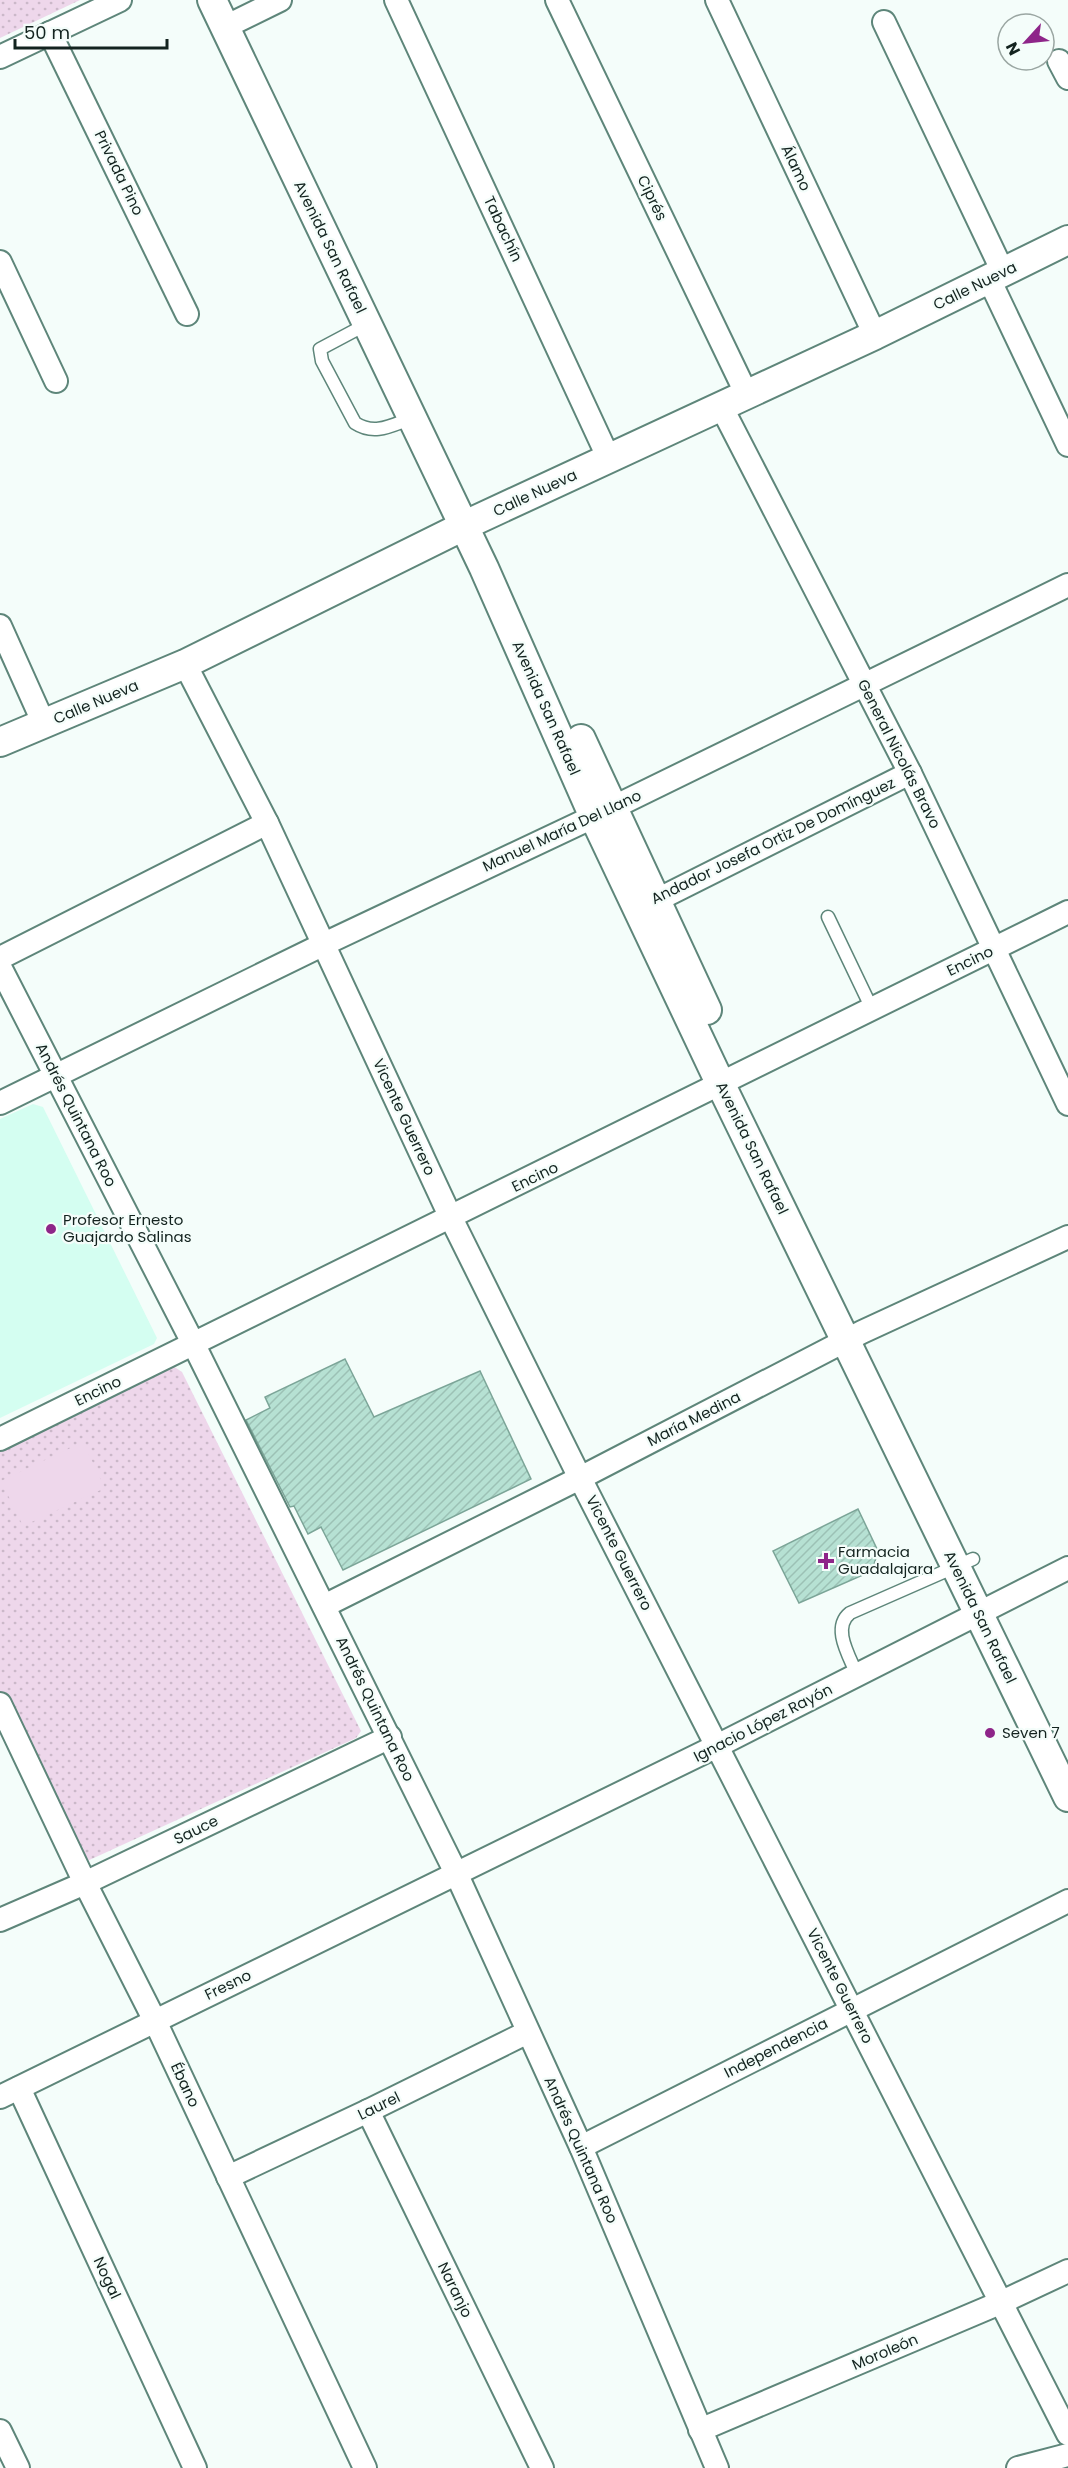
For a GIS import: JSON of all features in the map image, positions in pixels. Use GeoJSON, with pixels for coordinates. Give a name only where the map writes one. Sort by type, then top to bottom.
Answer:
{"type":"FeatureCollection","features":[{"type":"Feature","properties":{"kind":"street"},"geometry":{"type":"LineString","coordinates":[[0,57],[120,0]]}},
{"type":"Feature","properties":{"kind":"street","name":"Avenida San Rafael"},"geometry":{"type":"LineString","coordinates":[[212,0],[448,493],[470,524],[646,904],[964,1563],[1068,1754]]}},
{"type":"Feature","properties":{"kind":"street"},"geometry":{"type":"LineString","coordinates":[[225,27],[280,0]]}},
{"type":"Feature","properties":{"kind":"street","name":"Tabachín"},"geometry":{"type":"LineString","coordinates":[[396,0],[609,459]]}},
{"type":"Feature","properties":{"kind":"street","name":"Ciprés"},"geometry":{"type":"LineString","coordinates":[[557,0],[747,395]]}},
{"type":"Feature","properties":{"kind":"street","name":"Álamo"},"geometry":{"type":"LineString","coordinates":[[717,0],[875,335]]}},
{"type":"Feature","properties":{"kind":"street"},"geometry":{"type":"LineString","coordinates":[[884,22],[1068,445]]}},
{"type":"Feature","properties":{"kind":"street","name":"Privada Pino"},"geometry":{"type":"LineString","coordinates":[[50,33],[188,314]]}},
{"type":"Feature","properties":{"kind":"street","name":"Calle Nueva"},"geometry":{"type":"LineString","coordinates":[[0,742],[185,664],[470,524],[722,408],[1068,240]]}},
{"type":"Feature","properties":{"kind":"street"},"geometry":{"type":"LineString","coordinates":[[0,262],[56,381]]}},
{"type":"Feature","properties":{"kind":"street","name":"General Nicolás Bravo"},"geometry":{"type":"LineString","coordinates":[[722,408],[910,773],[1068,1104]]}},
{"type":"Feature","properties":{"kind":"street","name":"Manuel María Del Llano"},"geometry":{"type":"LineString","coordinates":[[0,1103],[1068,585]]}},
{"type":"Feature","properties":{"kind":"street"},"geometry":{"type":"LineString","coordinates":[[0,626],[44,724]]}},
{"type":"Feature","properties":{"kind":"street","name":"Vicente Guerrero"},"geometry":{"type":"LineString","coordinates":[[185,664],[267,824],[452,1218],[580,1478],[1068,2434]]}},
{"type":"Feature","properties":{"kind":"street","name":"Andador Josefa Ortiz De Domínguez"},"geometry":{"type":"LineString","coordinates":[[646,904],[910,773]]}},
{"type":"Feature","properties":{"kind":"street"},"geometry":{"type":"LineString","coordinates":[[0,957],[267,824]]}},
{"type":"Feature","properties":{"kind":"street","name":"Encino"},"geometry":{"type":"LineString","coordinates":[[0,1439],[452,1218],[1068,912]]}},
{"type":"Feature","properties":{"kind":"street","name":"Andrés Quintana Roo"},"geometry":{"type":"LineString","coordinates":[[0,967],[194,1345],[457,1875],[581,2147],[717,2468]]}},
{"type":"Feature","properties":{"kind":"street","name":"María Medina"},"geometry":{"type":"LineString","coordinates":[[324,1606],[580,1478],[854,1336],[1068,1237]]}},
{"type":"Feature","properties":{"kind":"street","name":"Ignacio López Rayón"},"geometry":{"type":"LineString","coordinates":[[457,1875],[1068,1568]]}},
{"type":"Feature","properties":{"kind":"street","name":"Avenida San Rafael"},"geometry":{"type":"LineString","coordinates":[[987,1609],[1068,1797]]}},
{"type":"Feature","properties":{"kind":"street","name":"Ébano"},"geometry":{"type":"LineString","coordinates":[[0,1704],[85,1883],[155,2020],[365,2468]]}},
{"type":"Feature","properties":{"kind":"street","name":"Sauce"},"geometry":{"type":"LineString","coordinates":[[0,1920],[85,1883],[390,1737]]}},
{"type":"Feature","properties":{"kind":"street","name":"Fresno"},"geometry":{"type":"LineString","coordinates":[[9,2093],[457,1875]]}},
{"type":"Feature","properties":{"kind":"street","name":"Independencia"},"geometry":{"type":"LineString","coordinates":[[581,2147],[1068,1901]]}},
{"type":"Feature","properties":{"kind":"street","name":"Laurel"},"geometry":{"type":"LineString","coordinates":[[228,2177],[528,2032]]}},
{"type":"Feature","properties":{"kind":"street","name":"Nogal"},"geometry":{"type":"LineString","coordinates":[[9,2093],[195,2468]]}},
{"type":"Feature","properties":{"kind":"street","name":"Naranjo"},"geometry":{"type":"LineString","coordinates":[[368,2111],[542,2468]]}},
{"type":"Feature","properties":{"kind":"street","name":"Moroleón"},"geometry":{"type":"LineString","coordinates":[[700,2430],[1002,2302],[1068,2271]]}},
{"type":"Feature","properties":{"kind":"street"},"geometry":{"type":"LineString","coordinates":[[0,2431],[18,2468]]}},
{"type":"Feature","properties":{"kind":"street"},"geometry":{"type":"LineString","coordinates":[[1018,2468],[1068,2455]]}},
{"type":"Feature","properties":{"kind":"lane"},"geometry":{"type":"LineString","coordinates":[[367,324],[320,349],[322,361],[355,423],[375,431],[412,418]]}},
{"type":"Feature","properties":{"kind":"lane"},"geometry":{"type":"LineString","coordinates":[[828,917],[872,1010]]}},
{"type":"Feature","properties":{"kind":"lane"},"geometry":{"type":"LineString","coordinates":[[857,1675],[841,1632],[844,1618],[850,1613],[964,1563]]}},
{"type":"Feature","properties":{"kind":"shaded area"},"geometry":{"type":"Polygon","coordinates":[[[0,0],[80,0],[0,38],[0,0]]]}},
{"type":"Feature","properties":{"kind":"shaded area","name":"Profesor Ernesto Guajardo Salinas"},"geometry":{"type":"Polygon","coordinates":[[[33,1104],[43,1107],[157,1338],[154,1344],[0,1418],[0,1119],[33,1104]]]}},
{"type":"Feature","properties":{"kind":"shaded area"},"geometry":{"type":"Polygon","coordinates":[[[173,1366],[182,1372],[361,1731],[356,1738],[85,1862],[0,1697],[0,1450],[173,1366]]]}},
{"type":"Feature","properties":{"kind":"shaded area"},"geometry":{"type":"Polygon","coordinates":[[[83,1442],[105,1488],[23,1526],[1,1481],[83,1442]]]}},
{"type":"Feature","properties":{"kind":"building"},"geometry":{"type":"Polygon","coordinates":[[[345,1359],[374,1417],[480,1371],[531,1479],[343,1570],[321,1527],[308,1534],[294,1506],[290,1507],[246,1420],[270,1408],[265,1397],[345,1359]]]}},
{"type":"Feature","properties":{"kind":"building","name":"Farmacia Guadalajara"},"geometry":{"type":"Polygon","coordinates":[[[858,1509],[878,1551],[872,1571],[799,1603],[773,1551],[858,1509]]]}},
{"type":"Feature","properties":{"kind":"place","name":"Profesor Ernesto Guajardo Salinas"},"geometry":{"type":"Point","coordinates":[51,1229]}},
{"type":"Feature","properties":{"kind":"place","name":"Farmacia Guadalajara"},"geometry":{"type":"Point","coordinates":[826,1561]}},
{"type":"Feature","properties":{"kind":"place","name":"Seven 7"},"geometry":{"type":"Point","coordinates":[990,1733]}}]}
